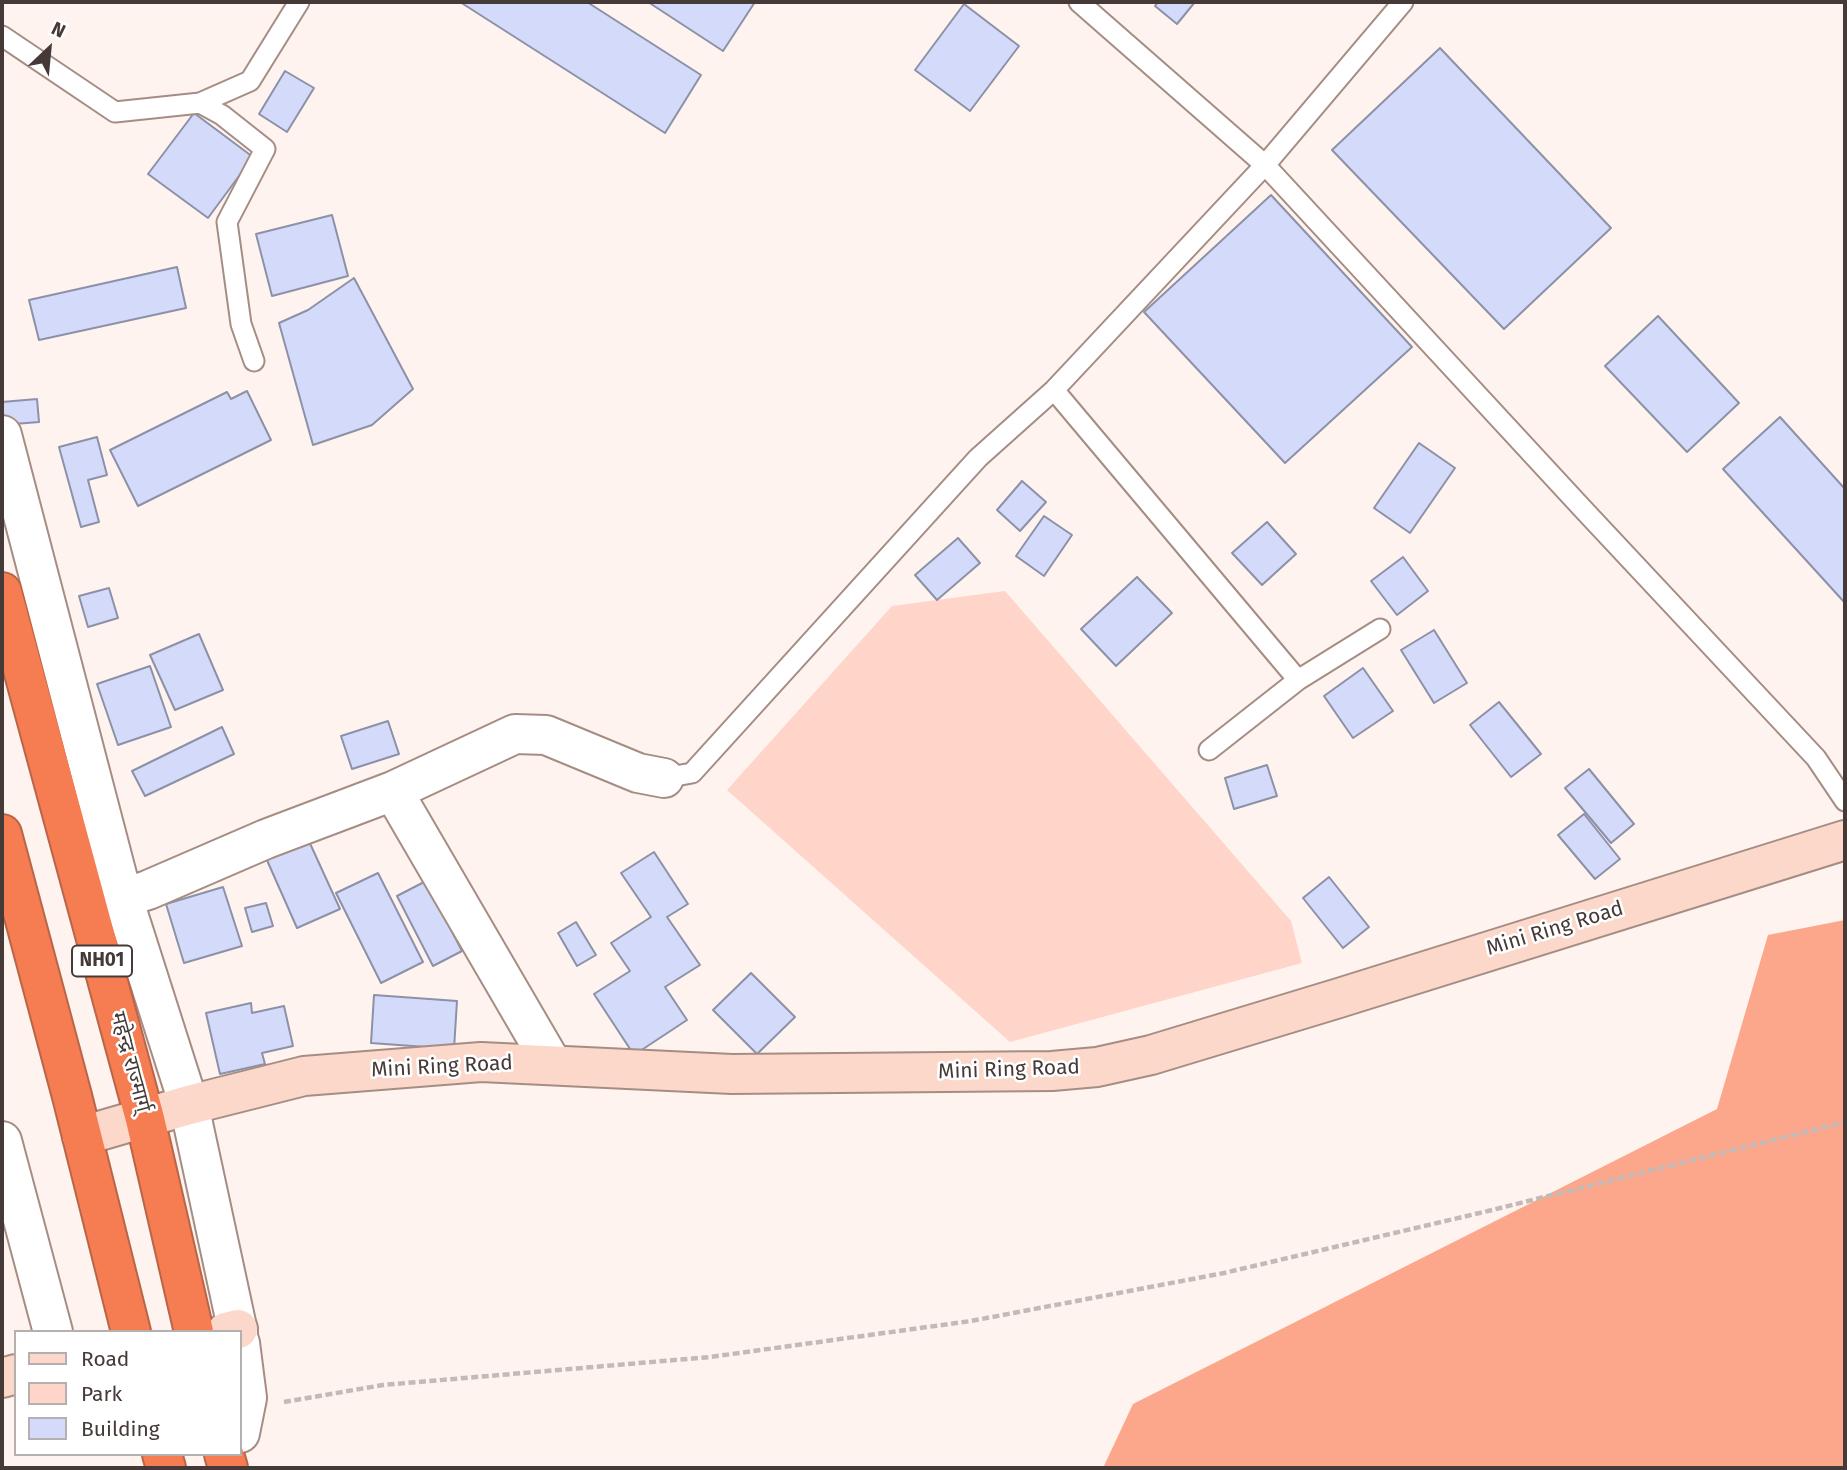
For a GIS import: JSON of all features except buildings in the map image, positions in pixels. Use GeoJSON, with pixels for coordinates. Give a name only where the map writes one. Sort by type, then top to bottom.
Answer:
{"type":"FeatureCollection","features":[{"type":"Feature","properties":{"kind":"highway","name":"महेन्द्र राज्मार्ग्"},"geometry":{"type":"LineString","coordinates":[[2,592],[145,1119],[194,1330]]}},
{"type":"Feature","properties":{"kind":"highway","name":"NH01"},"geometry":{"type":"LineString","coordinates":[[2,834],[130,1330]]}},
{"type":"Feature","properties":{"kind":"main road","name":"Mini Ring Road"},"geometry":{"type":"LineString","coordinates":[[82,1136],[304,1076],[481,1062],[732,1074],[1052,1071],[1097,1067],[1152,1055],[1845,840]]}},
{"type":"Feature","properties":{"kind":"street"},"geometry":{"type":"LineString","coordinates":[[2,435],[123,898],[189,1105],[235,1330]]}},
{"type":"Feature","properties":{"kind":"street"},"geometry":{"type":"LineString","coordinates":[[123,898],[148,890],[265,839],[393,791],[515,734],[546,735],[638,773],[664,778]]}},
{"type":"Feature","properties":{"kind":"street"},"geometry":{"type":"LineString","coordinates":[[393,791],[552,1064]]}},
{"type":"Feature","properties":{"kind":"street"},"geometry":{"type":"LineString","coordinates":[[3,1149],[52,1330]]}},
{"type":"Feature","properties":{"kind":"street"},"geometry":{"type":"LineString","coordinates":[[242,1369],[247,1398],[242,1414]]}},
{"type":"Feature","properties":{"kind":"lane"},"geometry":{"type":"LineString","coordinates":[[2,36],[115,112],[200,103],[250,81],[299,2]]}},
{"type":"Feature","properties":{"kind":"lane"},"geometry":{"type":"LineString","coordinates":[[1079,2],[1265,165],[1816,758],[1845,802]]}},
{"type":"Feature","properties":{"kind":"lane"},"geometry":{"type":"LineString","coordinates":[[664,778],[692,773],[978,458],[1054,390],[1265,165],[1403,2]]}},
{"type":"Feature","properties":{"kind":"lane"},"geometry":{"type":"LineString","coordinates":[[200,103],[222,115],[265,149],[227,222],[241,324],[254,361]]}},
{"type":"Feature","properties":{"kind":"lane"},"geometry":{"type":"LineString","coordinates":[[1054,390],[1298,680]]}},
{"type":"Feature","properties":{"kind":"lane"},"geometry":{"type":"LineString","coordinates":[[1209,750],[1298,680],[1380,629]]}},
{"type":"Feature","properties":{"kind":"path"},"geometry":{"type":"LineString","coordinates":[[242,1443],[383,1385],[710,1357],[971,1321],[1224,1273],[1488,1212],[1845,1122]]}},
{"type":"Feature","properties":{"kind":"green space"},"geometry":{"type":"Polygon","coordinates":[[[1005,591],[1291,921],[1302,963],[1010,1042],[727,790],[892,606],[1005,591]]]}},
{"type":"Feature","properties":{"kind":"shaded area"},"geometry":{"type":"Polygon","coordinates":[[[1845,920],[1845,1468],[1103,1468],[1133,1404],[1717,1109],[1768,935],[1845,920]]]}}]}
